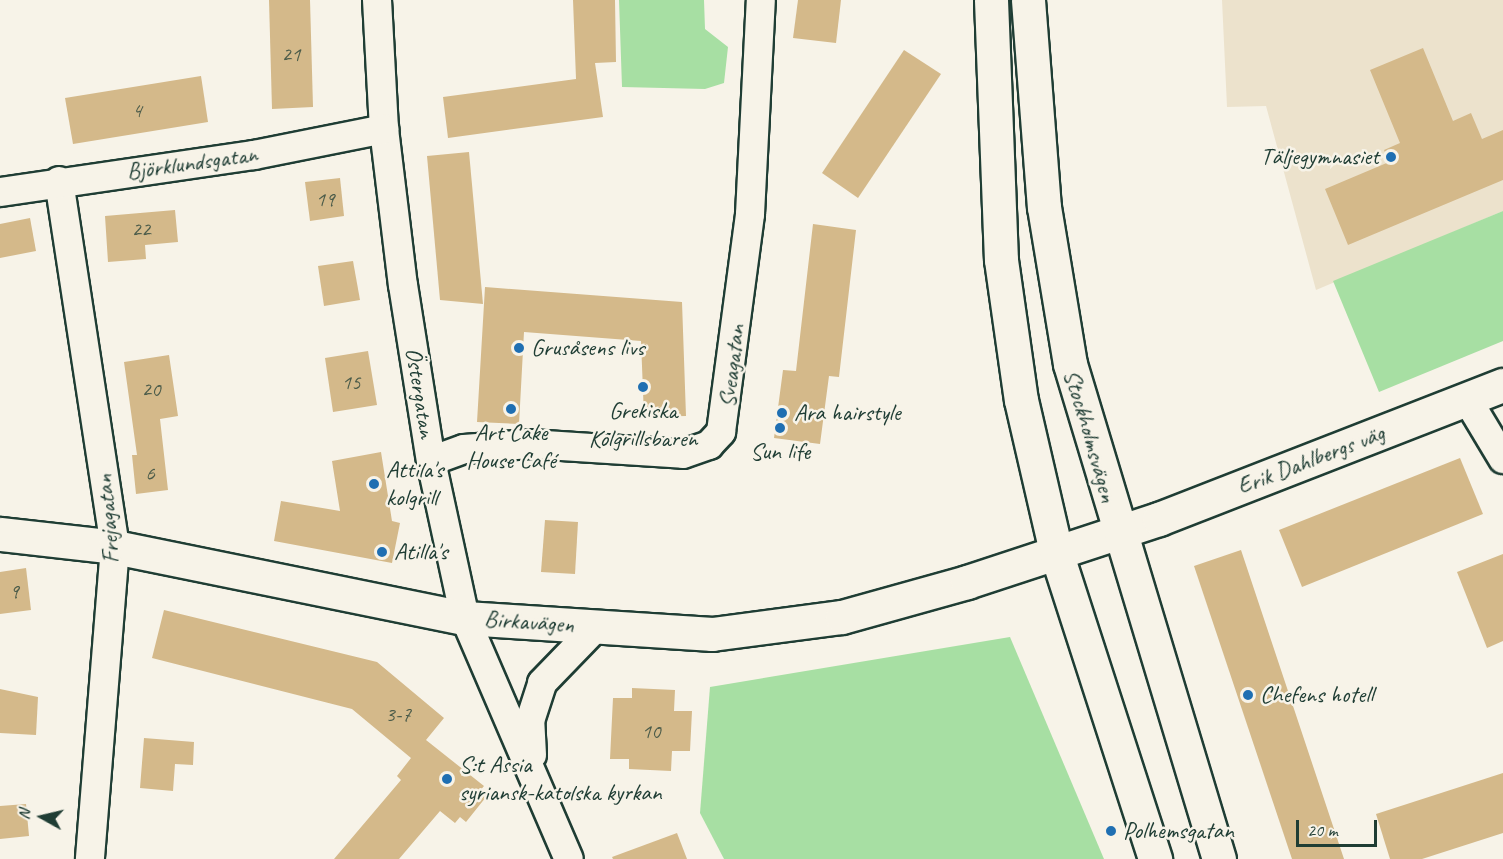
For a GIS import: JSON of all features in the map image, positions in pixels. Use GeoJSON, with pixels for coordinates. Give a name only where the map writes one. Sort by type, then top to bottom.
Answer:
{"type":"FeatureCollection","features":[{"type":"Feature","properties":{"kind":"main road"},"geometry":{"type":"LineString","coordinates":[[991,0],[1001,260],[1021,400],[1056,552],[1155,859]]}},
{"type":"Feature","properties":{"kind":"main road","name":"Stockholmsvägen"},"geometry":{"type":"LineString","coordinates":[[1028,0],[1054,284],[1070,364],[1118,532],[1219,859]]}},
{"type":"Feature","properties":{"kind":"main road","name":"Erik Dahlbergs väg"},"geometry":{"type":"LineString","coordinates":[[1056,552],[1118,532],[1503,385]]}},
{"type":"Feature","properties":{"kind":"main road","name":"Birkavägen"},"geometry":{"type":"LineString","coordinates":[[0,534],[115,547],[465,618],[712,634],[842,617],[1056,552]]}},
{"type":"Feature","properties":{"kind":"street","name":"Östergatan"},"geometry":{"type":"LineString","coordinates":[[377,0],[384,129],[431,461],[465,618],[569,859]]}},
{"type":"Feature","properties":{"kind":"street","name":"Sveagatan"},"geometry":{"type":"LineString","coordinates":[[431,461],[464,449],[530,444],[683,454],[709,445],[721,432],[750,214],[760,0]]}},
{"type":"Feature","properties":{"kind":"street","name":"Björklundsgatan"},"geometry":{"type":"LineString","coordinates":[[0,192],[59,181],[254,155],[384,129]]}},
{"type":"Feature","properties":{"kind":"street","name":"Frejagatan"},"geometry":{"type":"LineString","coordinates":[[59,181],[115,547],[90,859]]}},
{"type":"Feature","properties":{"kind":"street"},"geometry":{"type":"LineString","coordinates":[[1467,399],[1503,459]]}},
{"type":"Feature","properties":{"kind":"street","name":"Östergatan"},"geometry":{"type":"LineString","coordinates":[[532,769],[530,721],[542,683],[597,626]]}},
{"type":"Feature","properties":{"kind":"shaded area","name":"Täljegymnasiet"},"geometry":{"type":"Polygon","coordinates":[[[1222,0],[1503,0],[1503,211],[1316,290],[1266,106],[1227,107],[1222,0]]]}},
{"type":"Feature","properties":{"kind":"green space"},"geometry":{"type":"Polygon","coordinates":[[[619,0],[704,0],[705,29],[728,47],[724,83],[705,89],[622,87],[619,0]]]}},
{"type":"Feature","properties":{"kind":"green space"},"geometry":{"type":"Polygon","coordinates":[[[1503,211],[1503,341],[1379,392],[1333,281],[1503,211]]]}},
{"type":"Feature","properties":{"kind":"green space"},"geometry":{"type":"Polygon","coordinates":[[[1010,637],[1104,859],[724,859],[700,813],[710,687],[1010,637]]]}},
{"type":"Feature","properties":{"kind":"building"},"geometry":{"type":"Polygon","coordinates":[[[269,0],[310,0],[313,107],[272,109],[269,0]]]}},
{"type":"Feature","properties":{"kind":"building"},"geometry":{"type":"Polygon","coordinates":[[[573,0],[615,0],[616,62],[595,63],[603,117],[448,138],[443,97],[576,79],[573,0]]]}},
{"type":"Feature","properties":{"kind":"building"},"geometry":{"type":"Polygon","coordinates":[[[798,0],[841,0],[836,43],[793,38],[798,0]]]}},
{"type":"Feature","properties":{"kind":"building"},"geometry":{"type":"Polygon","coordinates":[[[1423,48],[1453,121],[1471,113],[1482,139],[1503,130],[1503,180],[1348,245],[1325,189],[1389,162],[1384,150],[1400,143],[1370,70],[1423,48]]]}},
{"type":"Feature","properties":{"kind":"building"},"geometry":{"type":"Polygon","coordinates":[[[904,50],[941,74],[858,198],[822,173],[904,50]]]}},
{"type":"Feature","properties":{"kind":"building"},"geometry":{"type":"Polygon","coordinates":[[[201,76],[208,122],[73,144],[65,98],[201,76]]]}},
{"type":"Feature","properties":{"kind":"building"},"geometry":{"type":"Polygon","coordinates":[[[469,152],[483,304],[440,300],[427,156],[469,152]]]}},
{"type":"Feature","properties":{"kind":"building"},"geometry":{"type":"Polygon","coordinates":[[[340,178],[344,216],[310,221],[305,182],[340,178]]]}},
{"type":"Feature","properties":{"kind":"building"},"geometry":{"type":"Polygon","coordinates":[[[175,210],[178,242],[145,245],[146,259],[108,262],[105,216],[175,210]]]}},
{"type":"Feature","properties":{"kind":"building"},"geometry":{"type":"Polygon","coordinates":[[[30,218],[36,251],[0,258],[0,224],[30,218]]]}},
{"type":"Feature","properties":{"kind":"building"},"geometry":{"type":"Polygon","coordinates":[[[813,224],[856,230],[839,377],[829,376],[820,444],[774,438],[783,370],[796,371],[813,224]]]}},
{"type":"Feature","properties":{"kind":"building"},"geometry":{"type":"Polygon","coordinates":[[[353,261],[360,300],[324,306],[318,266],[353,261]]]}},
{"type":"Feature","properties":{"kind":"building"},"geometry":{"type":"Polygon","coordinates":[[[485,287],[682,302],[686,416],[644,417],[641,341],[524,332],[519,424],[477,422],[485,287]]]}},
{"type":"Feature","properties":{"kind":"building"},"geometry":{"type":"Polygon","coordinates":[[[368,351],[377,405],[333,412],[325,358],[368,351]]]}},
{"type":"Feature","properties":{"kind":"building"},"geometry":{"type":"Polygon","coordinates":[[[169,355],[178,416],[160,419],[168,490],[136,494],[132,455],[137,455],[124,362],[169,355]]]}},
{"type":"Feature","properties":{"kind":"building"},"geometry":{"type":"Polygon","coordinates":[[[381,452],[392,521],[400,523],[392,563],[274,541],[281,501],[340,511],[332,461],[381,452]]]}},
{"type":"Feature","properties":{"kind":"building"},"geometry":{"type":"Polygon","coordinates":[[[1460,458],[1483,514],[1302,587],[1279,530],[1460,458]]]}},
{"type":"Feature","properties":{"kind":"building"},"geometry":{"type":"Polygon","coordinates":[[[545,520],[578,522],[575,574],[541,572],[545,520]]]}},
{"type":"Feature","properties":{"kind":"building"},"geometry":{"type":"Polygon","coordinates":[[[1241,550],[1344,859],[1292,859],[1194,566],[1241,550]]]}},
{"type":"Feature","properties":{"kind":"building"},"geometry":{"type":"Polygon","coordinates":[[[1503,554],[1503,641],[1487,648],[1457,572],[1503,554]]]}},
{"type":"Feature","properties":{"kind":"building"},"geometry":{"type":"Polygon","coordinates":[[[26,568],[31,610],[0,614],[0,572],[26,568]]]}},
{"type":"Feature","properties":{"kind":"building"},"geometry":{"type":"Polygon","coordinates":[[[164,610],[377,662],[444,718],[426,740],[484,786],[479,792],[486,797],[466,822],[460,817],[455,823],[440,811],[399,859],[334,859],[401,780],[397,776],[411,758],[352,709],[152,658],[164,610]]]}},
{"type":"Feature","properties":{"kind":"building"},"geometry":{"type":"Polygon","coordinates":[[[632,688],[675,690],[674,711],[692,711],[690,751],[672,751],[671,771],[629,769],[629,759],[610,759],[613,698],[632,698],[632,688]]]}},
{"type":"Feature","properties":{"kind":"building"},"geometry":{"type":"Polygon","coordinates":[[[0,689],[38,697],[36,735],[0,733],[0,689]]]}},
{"type":"Feature","properties":{"kind":"building"},"geometry":{"type":"Polygon","coordinates":[[[144,738],[194,742],[193,765],[175,764],[173,791],[140,788],[144,738]]]}},
{"type":"Feature","properties":{"kind":"building"},"geometry":{"type":"Polygon","coordinates":[[[1503,773],[1503,833],[1422,859],[1390,859],[1376,814],[1503,773]]]}},
{"type":"Feature","properties":{"kind":"building"},"geometry":{"type":"Polygon","coordinates":[[[26,804],[29,836],[0,839],[0,806],[26,804]]]}},
{"type":"Feature","properties":{"kind":"building"},"geometry":{"type":"Polygon","coordinates":[[[677,833],[687,859],[613,859],[612,857],[677,833]]]}},
{"type":"Feature","properties":{"kind":"place","name":"Täljegymnasiet"},"geometry":{"type":"Point","coordinates":[1391,157]}},
{"type":"Feature","properties":{"kind":"place","name":"Grusåsens livs"},"geometry":{"type":"Point","coordinates":[519,348]}},
{"type":"Feature","properties":{"kind":"place","name":"Grekiska Kolgrillsbaren"},"geometry":{"type":"Point","coordinates":[643,387]}},
{"type":"Feature","properties":{"kind":"place","name":"Art Cake House Café"},"geometry":{"type":"Point","coordinates":[511,409]}},
{"type":"Feature","properties":{"kind":"place","name":"Ara hairstyle"},"geometry":{"type":"Point","coordinates":[782,413]}},
{"type":"Feature","properties":{"kind":"place","name":"Sun life"},"geometry":{"type":"Point","coordinates":[780,428]}},
{"type":"Feature","properties":{"kind":"place","name":"Attila's kolgrill"},"geometry":{"type":"Point","coordinates":[374,484]}},
{"type":"Feature","properties":{"kind":"place","name":"Atilla's"},"geometry":{"type":"Point","coordinates":[382,552]}},
{"type":"Feature","properties":{"kind":"place","name":"Chefens hotell"},"geometry":{"type":"Point","coordinates":[1248,695]}},
{"type":"Feature","properties":{"kind":"place","name":"S:t Assia syriansk-katolska kyrkan"},"geometry":{"type":"Point","coordinates":[447,779]}},
{"type":"Feature","properties":{"kind":"place","name":"Polhemsgatan"},"geometry":{"type":"Point","coordinates":[1111,831]}}]}
